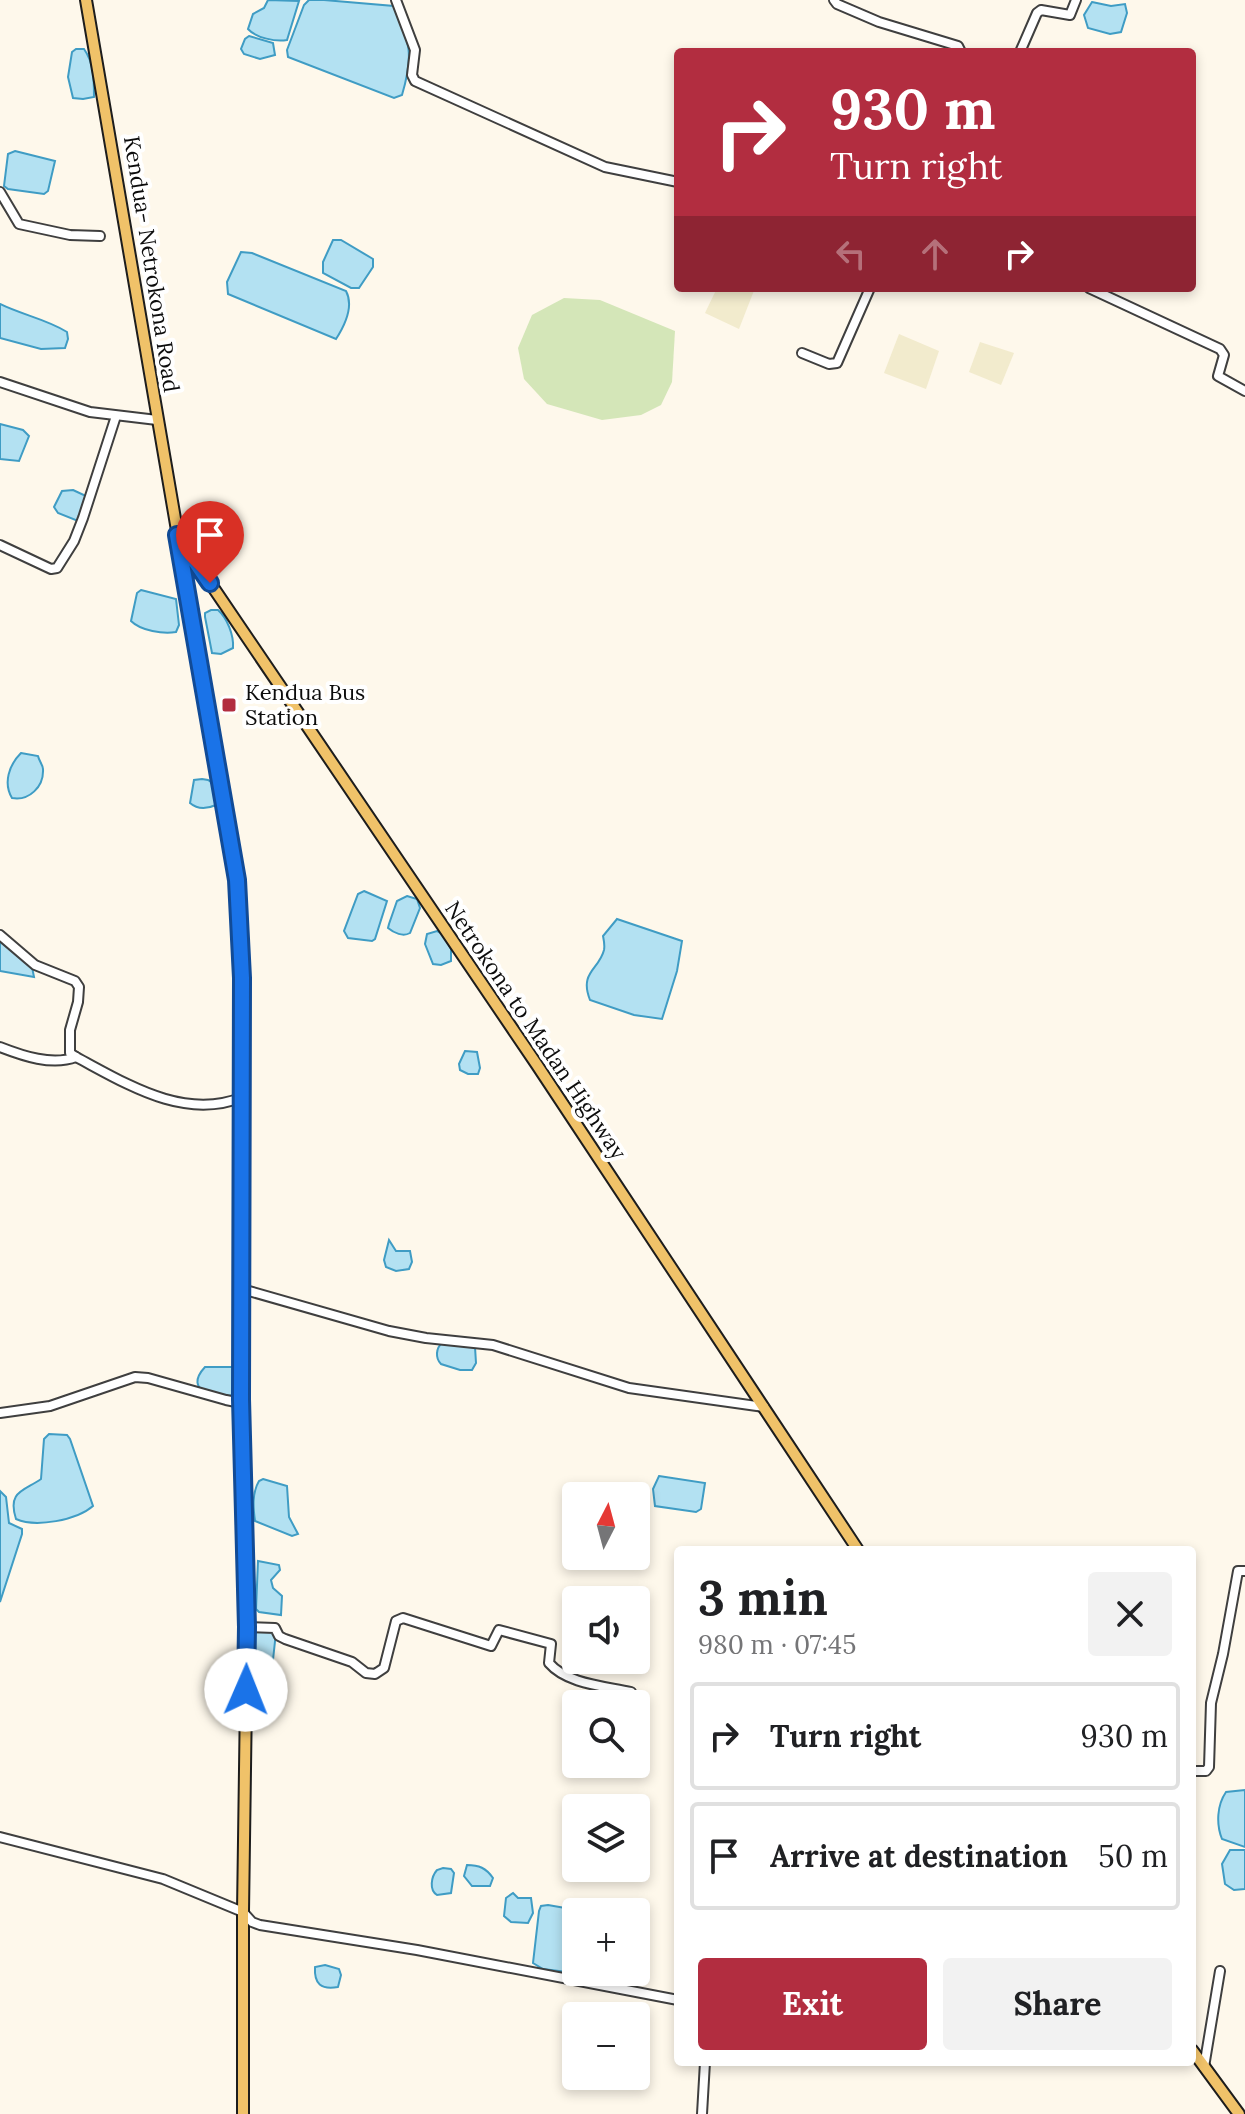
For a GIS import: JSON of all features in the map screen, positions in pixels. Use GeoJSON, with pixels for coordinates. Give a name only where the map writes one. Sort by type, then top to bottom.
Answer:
{"type":"FeatureCollection","features":[{"type":"Feature","properties":{"kind":"main road","name":"Kendua- Netrokona Road"},"geometry":{"type":"LineString","coordinates":[[86,0],[237,880],[242,978],[241,1399],[247,1627],[243,2114]]}},
{"type":"Feature","properties":{"kind":"main road","name":"Netrokona to Madan Highway"},"geometry":{"type":"LineString","coordinates":[[177,535],[378,828],[855,1546]]}},
{"type":"Feature","properties":{"kind":"main road"},"geometry":{"type":"LineString","coordinates":[[1196,2058],[1239,2114]]}},
{"type":"Feature","properties":{"kind":"street"},"geometry":{"type":"LineString","coordinates":[[396,0],[415,50],[412,75],[415,81],[605,167],[674,181]]}},
{"type":"Feature","properties":{"kind":"street"},"geometry":{"type":"LineString","coordinates":[[834,0],[879,22],[959,48]]}},
{"type":"Feature","properties":{"kind":"street"},"geometry":{"type":"LineString","coordinates":[[1022,48],[1037,13],[1041,10],[1070,15],[1076,0]]}},
{"type":"Feature","properties":{"kind":"street"},"geometry":{"type":"LineString","coordinates":[[0,192],[19,224],[70,235],[100,236]]}},
{"type":"Feature","properties":{"kind":"street"},"geometry":{"type":"LineString","coordinates":[[802,353],[829,364],[837,363],[868,292]]}},
{"type":"Feature","properties":{"kind":"street"},"geometry":{"type":"LineString","coordinates":[[1098,292],[1220,349],[1224,355],[1218,376],[1245,391]]}},
{"type":"Feature","properties":{"kind":"street"},"geometry":{"type":"LineString","coordinates":[[0,382],[90,412],[157,420]]}},
{"type":"Feature","properties":{"kind":"street"},"geometry":{"type":"LineString","coordinates":[[0,545],[51,569],[57,568],[74,541],[83,518],[116,416]]}},
{"type":"Feature","properties":{"kind":"street"},"geometry":{"type":"LineString","coordinates":[[0,935],[35,965],[75,981],[79,987],[68,1043],[70,1053],[76,1057],[123,1082],[173,1101],[205,1106],[243,1097]]}},
{"type":"Feature","properties":{"kind":"street"},"geometry":{"type":"LineString","coordinates":[[0,1047],[53,1061],[76,1057]]}},
{"type":"Feature","properties":{"kind":"street"},"geometry":{"type":"LineString","coordinates":[[242,1289],[389,1331],[493,1345],[629,1388],[764,1407]]}},
{"type":"Feature","properties":{"kind":"street"},"geometry":{"type":"LineString","coordinates":[[0,1413],[50,1406],[135,1377],[226,1400],[236,1402],[241,1399]]}},
{"type":"Feature","properties":{"kind":"street"},"geometry":{"type":"LineString","coordinates":[[1196,1771],[1206,1771],[1209,1767],[1211,1703],[1223,1654],[1234,1585],[1238,1571],[1245,1571]]}},
{"type":"Feature","properties":{"kind":"street"},"geometry":{"type":"LineString","coordinates":[[247,1627],[275,1628],[279,1636],[285,1639],[333,1654],[358,1665],[366,1673],[375,1674],[384,1668],[396,1621],[403,1618],[491,1646],[499,1630],[551,1644],[549,1663],[557,1672],[621,1690]]}},
{"type":"Feature","properties":{"kind":"street"},"geometry":{"type":"LineString","coordinates":[[0,1837],[163,1879],[243,1912],[252,1922],[260,1925],[417,1950],[674,1999]]}},
{"type":"Feature","properties":{"kind":"street"},"geometry":{"type":"LineString","coordinates":[[1196,2058],[1220,1971]]}},
{"type":"Feature","properties":{"kind":"street"},"geometry":{"type":"LineString","coordinates":[[702,2114],[705,2066]]}},
{"type":"Feature","properties":{"kind":"shaded area"},"geometry":{"type":"Polygon","coordinates":[[[715,292],[753,292],[739,329],[705,313],[715,292]]]}},
{"type":"Feature","properties":{"kind":"shaded area"},"geometry":{"type":"Polygon","coordinates":[[[899,334],[939,351],[926,389],[884,373],[899,334]]]}},
{"type":"Feature","properties":{"kind":"shaded area"},"geometry":{"type":"Polygon","coordinates":[[[980,342],[1014,353],[1001,385],[969,372],[980,342]]]}},
{"type":"Feature","properties":{"kind":"green space"},"geometry":{"type":"Polygon","coordinates":[[[564,298],[600,300],[675,331],[672,382],[661,405],[641,415],[602,420],[547,404],[524,379],[518,348],[532,315],[564,298]]]}},
{"type":"Feature","properties":{"kind":"water"},"geometry":{"type":"Polygon","coordinates":[[[268,0],[299,1],[287,40],[266,39],[248,29],[253,14],[264,8],[268,0]]]}},
{"type":"Feature","properties":{"kind":"water"},"geometry":{"type":"Polygon","coordinates":[[[309,0],[394,6],[404,30],[409,59],[402,95],[394,98],[288,57],[287,50],[304,5],[309,0]]]}},
{"type":"Feature","properties":{"kind":"water"},"geometry":{"type":"Polygon","coordinates":[[[1092,2],[1111,6],[1125,4],[1127,13],[1121,32],[1110,34],[1088,28],[1084,15],[1092,2]]]}},
{"type":"Feature","properties":{"kind":"water"},"geometry":{"type":"Polygon","coordinates":[[[249,36],[273,43],[275,55],[260,59],[244,54],[241,49],[249,36]]]}},
{"type":"Feature","properties":{"kind":"water"},"geometry":{"type":"Polygon","coordinates":[[[84,49],[90,60],[94,97],[73,98],[68,77],[72,52],[84,49]]]}},
{"type":"Feature","properties":{"kind":"water"},"geometry":{"type":"Polygon","coordinates":[[[15,151],[55,161],[48,191],[44,194],[4,186],[8,154],[15,151]]]}},
{"type":"Feature","properties":{"kind":"water"},"geometry":{"type":"Polygon","coordinates":[[[333,240],[341,240],[373,259],[373,267],[359,288],[351,288],[323,273],[323,262],[333,240]]]}},
{"type":"Feature","properties":{"kind":"water"},"geometry":{"type":"Polygon","coordinates":[[[241,252],[252,253],[346,291],[349,309],[336,339],[228,294],[227,282],[241,252]]]}},
{"type":"Feature","properties":{"kind":"water"},"geometry":{"type":"Polygon","coordinates":[[[0,304],[67,332],[65,348],[41,349],[0,338],[0,304]]]}},
{"type":"Feature","properties":{"kind":"water"},"geometry":{"type":"Polygon","coordinates":[[[0,424],[23,430],[29,436],[19,461],[0,459],[0,424]]]}},
{"type":"Feature","properties":{"kind":"water"},"geometry":{"type":"Polygon","coordinates":[[[73,490],[86,496],[78,521],[58,513],[54,507],[62,491],[73,490]]]}},
{"type":"Feature","properties":{"kind":"water"},"geometry":{"type":"Polygon","coordinates":[[[141,590],[176,599],[179,625],[176,632],[152,631],[131,621],[137,593],[141,590]]]}},
{"type":"Feature","properties":{"kind":"water"},"geometry":{"type":"Polygon","coordinates":[[[211,610],[221,613],[232,638],[233,648],[221,654],[212,653],[205,617],[205,613],[211,610]]]}},
{"type":"Feature","properties":{"kind":"water"},"geometry":{"type":"Polygon","coordinates":[[[21,753],[38,756],[43,776],[30,795],[12,798],[8,786],[9,774],[21,753]]]}},
{"type":"Feature","properties":{"kind":"water"},"geometry":{"type":"Polygon","coordinates":[[[202,779],[217,786],[216,805],[203,808],[190,803],[194,780],[202,779]]]}},
{"type":"Feature","properties":{"kind":"water"},"geometry":{"type":"Polygon","coordinates":[[[364,891],[387,901],[372,941],[348,938],[344,931],[358,894],[364,891]]]}},
{"type":"Feature","properties":{"kind":"water"},"geometry":{"type":"Polygon","coordinates":[[[407,896],[417,899],[420,908],[410,933],[396,933],[388,928],[397,901],[407,896]]]}},
{"type":"Feature","properties":{"kind":"water"},"geometry":{"type":"Polygon","coordinates":[[[617,919],[682,941],[677,971],[662,1019],[634,1015],[590,1000],[588,977],[602,957],[603,936],[617,919]]]}},
{"type":"Feature","properties":{"kind":"water"},"geometry":{"type":"Polygon","coordinates":[[[437,931],[443,934],[451,949],[451,961],[441,965],[433,964],[425,944],[427,934],[437,931]]]}},
{"type":"Feature","properties":{"kind":"water"},"geometry":{"type":"Polygon","coordinates":[[[0,941],[32,967],[34,977],[0,971],[0,941]]]}},
{"type":"Feature","properties":{"kind":"water"},"geometry":{"type":"Polygon","coordinates":[[[465,1051],[477,1052],[478,1074],[460,1070],[459,1064],[465,1051]]]}},
{"type":"Feature","properties":{"kind":"water"},"geometry":{"type":"Polygon","coordinates":[[[389,1240],[396,1251],[410,1251],[412,1262],[409,1269],[396,1271],[386,1267],[384,1260],[389,1240]]]}},
{"type":"Feature","properties":{"kind":"water"},"geometry":{"type":"Polygon","coordinates":[[[442,1343],[475,1347],[476,1363],[472,1370],[441,1364],[437,1353],[442,1343]]]}},
{"type":"Feature","properties":{"kind":"water"},"geometry":{"type":"Polygon","coordinates":[[[205,1367],[234,1367],[238,1383],[235,1395],[212,1394],[200,1388],[197,1382],[205,1367]]]}},
{"type":"Feature","properties":{"kind":"water"},"geometry":{"type":"Polygon","coordinates":[[[49,1434],[67,1435],[70,1439],[93,1506],[56,1521],[24,1522],[16,1519],[15,1497],[41,1479],[44,1439],[49,1434]]]}},
{"type":"Feature","properties":{"kind":"water"},"geometry":{"type":"Polygon","coordinates":[[[659,1476],[705,1483],[701,1509],[696,1512],[655,1506],[653,1489],[659,1476]]]}},
{"type":"Feature","properties":{"kind":"water"},"geometry":{"type":"Polygon","coordinates":[[[263,1479],[287,1486],[289,1517],[298,1534],[292,1536],[255,1521],[254,1495],[259,1481],[263,1479]]]}},
{"type":"Feature","properties":{"kind":"water"},"geometry":{"type":"Polygon","coordinates":[[[0,1491],[6,1497],[9,1523],[22,1529],[22,1534],[0,1602],[0,1491]]]}},
{"type":"Feature","properties":{"kind":"water"},"geometry":{"type":"Polygon","coordinates":[[[258,1561],[279,1565],[280,1570],[271,1580],[273,1588],[282,1596],[281,1615],[256,1609],[258,1561]]]}},
{"type":"Feature","properties":{"kind":"water"},"geometry":{"type":"Polygon","coordinates":[[[254,1630],[276,1632],[272,1669],[269,1670],[255,1667],[254,1630]]]}},
{"type":"Feature","properties":{"kind":"water"},"geometry":{"type":"Polygon","coordinates":[[[1245,1790],[1245,1847],[1222,1839],[1218,1821],[1226,1792],[1245,1790]]]}},
{"type":"Feature","properties":{"kind":"water"},"geometry":{"type":"Polygon","coordinates":[[[1230,1850],[1245,1850],[1245,1889],[1234,1890],[1225,1884],[1222,1864],[1230,1850]]]}},
{"type":"Feature","properties":{"kind":"water"},"geometry":{"type":"Polygon","coordinates":[[[467,1865],[479,1866],[488,1872],[493,1878],[490,1886],[472,1886],[464,1876],[467,1865]]]}},
{"type":"Feature","properties":{"kind":"water"},"geometry":{"type":"Polygon","coordinates":[[[451,1869],[454,1873],[451,1893],[437,1895],[432,1880],[437,1870],[451,1869]]]}},
{"type":"Feature","properties":{"kind":"water"},"geometry":{"type":"Polygon","coordinates":[[[513,1893],[518,1898],[531,1898],[533,1913],[528,1923],[511,1922],[504,1916],[506,1898],[513,1893]]]}},
{"type":"Feature","properties":{"kind":"water"},"geometry":{"type":"Polygon","coordinates":[[[541,1906],[562,1907],[562,1971],[543,1969],[533,1963],[541,1906]]]}},
{"type":"Feature","properties":{"kind":"water"},"geometry":{"type":"Polygon","coordinates":[[[325,1965],[339,1969],[338,1987],[327,1988],[317,1982],[315,1967],[325,1965]]]}},
{"type":"Feature","properties":{"kind":"place","name":"Kendua Bus Station"},"geometry":{"type":"Point","coordinates":[229,705]}},
{"type":"Feature","properties":{"kind":"route"},"geometry":{"type":"LineString","coordinates":[[210,583],[177,535],[225,796],[237,880],[242,978],[244,1215],[241,1399],[246,1690]]}}]}
